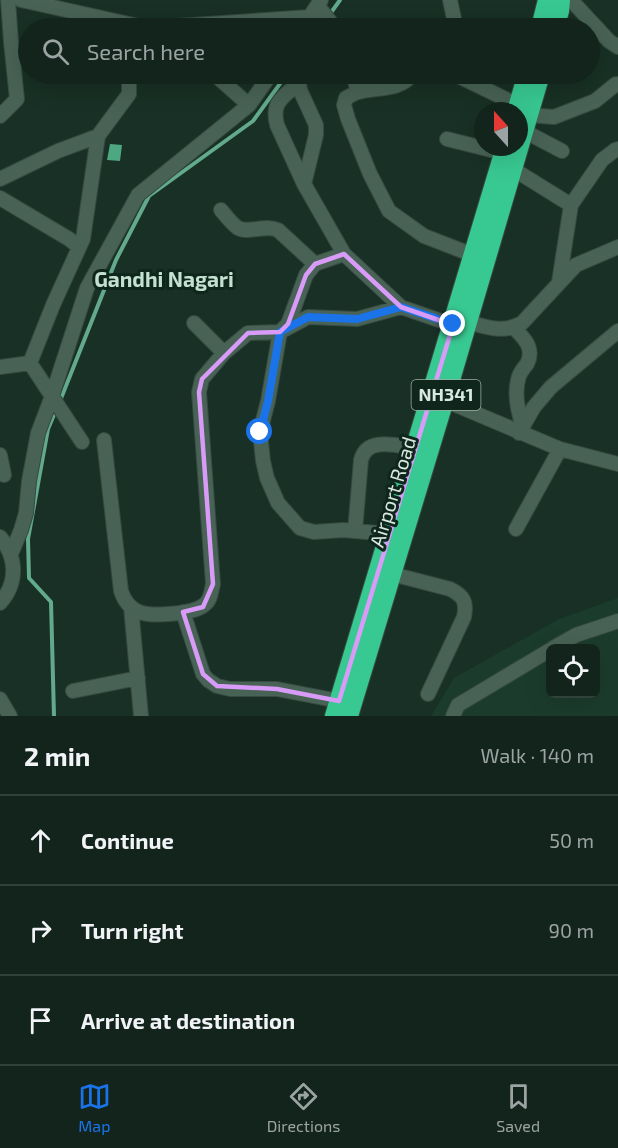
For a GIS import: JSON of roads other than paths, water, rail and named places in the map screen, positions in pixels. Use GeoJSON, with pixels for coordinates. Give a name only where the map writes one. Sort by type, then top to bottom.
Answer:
{"type":"FeatureCollection","features":[{"type":"Feature","properties":{"kind":"highway"},"geometry":{"type":"LineString","coordinates":[[542,18],[547,0]]}},
{"type":"Feature","properties":{"kind":"highway"},"geometry":{"type":"LineString","coordinates":[[558,18],[561,0]]}},
{"type":"Feature","properties":{"kind":"highway","name":"Airport Road"},"geometry":{"type":"LineString","coordinates":[[524,102],[526,84]]}},
{"type":"Feature","properties":{"kind":"highway","name":"Airport Road"},"geometry":{"type":"LineString","coordinates":[[528,103],[536,84]]}},
{"type":"Feature","properties":{"kind":"highway","name":"Airport Road"},"geometry":{"type":"LineString","coordinates":[[341,711],[392,574],[444,400],[473,255],[507,156]]}},
{"type":"Feature","properties":{"kind":"highway","name":"Airport Road"},"geometry":{"type":"LineString","coordinates":[[341,711],[390,534],[416,448],[460,323],[507,156]]}},
{"type":"Feature","properties":{"kind":"street"},"geometry":{"type":"LineString","coordinates":[[0,116],[17,99],[8,0]]}},
{"type":"Feature","properties":{"kind":"street"},"geometry":{"type":"LineString","coordinates":[[21,0],[91,18]]}},
{"type":"Feature","properties":{"kind":"street"},"geometry":{"type":"LineString","coordinates":[[450,0],[454,18]]}},
{"type":"Feature","properties":{"kind":"street"},"geometry":{"type":"LineString","coordinates":[[571,0],[588,18]]}},
{"type":"Feature","properties":{"kind":"street"},"geometry":{"type":"LineString","coordinates":[[600,31],[618,47]]}},
{"type":"Feature","properties":{"kind":"street"},"geometry":{"type":"LineString","coordinates":[[30,363],[83,239],[98,136],[129,94],[129,84]]}},
{"type":"Feature","properties":{"kind":"street"},"geometry":{"type":"LineString","coordinates":[[225,84],[249,105]]}},
{"type":"Feature","properties":{"kind":"street"},"geometry":{"type":"LineString","coordinates":[[11,554],[26,513],[38,433],[56,402],[87,288],[138,195],[249,105],[264,84]]}},
{"type":"Feature","properties":{"kind":"street"},"geometry":{"type":"LineString","coordinates":[[294,84],[280,99],[274,115],[304,184],[344,254],[401,307],[460,323],[499,330],[514,328],[522,323],[576,265],[618,248]]}},
{"type":"Feature","properties":{"kind":"street"},"geometry":{"type":"LineString","coordinates":[[300,84],[300,90],[316,125],[316,135],[304,184]]}},
{"type":"Feature","properties":{"kind":"street"},"geometry":{"type":"LineString","coordinates":[[356,84],[358,92]]}},
{"type":"Feature","properties":{"kind":"street"},"geometry":{"type":"LineString","coordinates":[[401,84],[358,92],[346,98],[344,105],[370,174],[389,211],[424,236],[473,255]]}},
{"type":"Feature","properties":{"kind":"street"},"geometry":{"type":"LineString","coordinates":[[474,84],[501,102]]}},
{"type":"Feature","properties":{"kind":"street"},"geometry":{"type":"LineString","coordinates":[[528,116],[554,117],[595,101],[616,84]]}},
{"type":"Feature","properties":{"kind":"street"},"geometry":{"type":"LineString","coordinates":[[528,121],[562,151]]}},
{"type":"Feature","properties":{"kind":"street"},"geometry":{"type":"LineString","coordinates":[[0,178],[58,151],[98,136]]}},
{"type":"Feature","properties":{"kind":"street"},"geometry":{"type":"LineString","coordinates":[[447,139],[474,147]]}},
{"type":"Feature","properties":{"kind":"street"},"geometry":{"type":"LineString","coordinates":[[559,282],[571,205],[602,160],[618,149]]}},
{"type":"Feature","properties":{"kind":"street"},"geometry":{"type":"LineString","coordinates":[[507,156],[571,205]]}},
{"type":"Feature","properties":{"kind":"street"},"geometry":{"type":"LineString","coordinates":[[0,198],[79,247]]}},
{"type":"Feature","properties":{"kind":"street"},"geometry":{"type":"LineString","coordinates":[[220,210],[234,225],[243,230],[265,227],[278,230],[315,264]]}},
{"type":"Feature","properties":{"kind":"street"},"geometry":{"type":"LineString","coordinates":[[344,254],[315,264],[306,274],[288,324],[280,332],[260,432],[263,461],[267,478],[278,502],[300,528],[314,531],[390,534]]}},
{"type":"Feature","properties":{"kind":"street"},"geometry":{"type":"LineString","coordinates":[[104,440],[121,591],[125,601],[140,612],[163,615],[203,606],[210,598],[213,584],[199,392],[202,378],[224,353],[248,333],[280,332],[308,317],[357,319],[401,307]]}},
{"type":"Feature","properties":{"kind":"street"},"geometry":{"type":"LineString","coordinates":[[194,322],[224,353]]}},
{"type":"Feature","properties":{"kind":"street"},"geometry":{"type":"LineString","coordinates":[[514,328],[526,340],[530,349],[530,355],[518,380],[516,397],[521,429]]}},
{"type":"Feature","properties":{"kind":"street"},"geometry":{"type":"LineString","coordinates":[[521,429],[534,407],[551,387],[617,333]]}},
{"type":"Feature","properties":{"kind":"street"},"geometry":{"type":"LineString","coordinates":[[30,363],[82,442]]}},
{"type":"Feature","properties":{"kind":"street"},"geometry":{"type":"LineString","coordinates":[[0,367],[30,363]]}},
{"type":"Feature","properties":{"kind":"street"},"geometry":{"type":"LineString","coordinates":[[444,400],[521,429],[560,449],[618,464]]}},
{"type":"Feature","properties":{"kind":"street"},"geometry":{"type":"LineString","coordinates":[[355,531],[363,453],[380,444],[416,448]]}},
{"type":"Feature","properties":{"kind":"street"},"geometry":{"type":"LineString","coordinates":[[516,529],[560,449]]}},
{"type":"Feature","properties":{"kind":"street"},"geometry":{"type":"LineString","coordinates":[[0,455],[4,475]]}},
{"type":"Feature","properties":{"kind":"street"},"geometry":{"type":"LineString","coordinates":[[0,537],[11,554],[13,570],[6,597],[0,603]]}},
{"type":"Feature","properties":{"kind":"street"},"geometry":{"type":"LineString","coordinates":[[392,574],[450,589],[463,599],[466,607],[464,617],[429,694]]}},
{"type":"Feature","properties":{"kind":"street"},"geometry":{"type":"LineString","coordinates":[[131,607],[141,716]]}},
{"type":"Feature","properties":{"kind":"street"},"geometry":{"type":"LineString","coordinates":[[183,612],[203,674],[217,686],[230,689],[277,689],[341,711]]}},
{"type":"Feature","properties":{"kind":"street"},"geometry":{"type":"LineString","coordinates":[[561,644],[576,635],[618,621]]}},
{"type":"Feature","properties":{"kind":"street"},"geometry":{"type":"LineString","coordinates":[[453,716],[458,705],[546,653]]}},
{"type":"Feature","properties":{"kind":"street"},"geometry":{"type":"LineString","coordinates":[[74,691],[138,678]]}},
{"type":"Feature","properties":{"kind":"street"},"geometry":{"type":"LineString","coordinates":[[0,699],[10,716]]}},
{"type":"Feature","properties":{"kind":"waterway"},"geometry":{"type":"LineString","coordinates":[[330,14],[340,0]]}},
{"type":"Feature","properties":{"kind":"waterway"},"geometry":{"type":"LineString","coordinates":[[60,401],[116,260],[149,196],[253,121],[280,84]]}},
{"type":"Feature","properties":{"kind":"waterway"},"geometry":{"type":"LineString","coordinates":[[54,716],[51,602],[29,578],[28,539],[48,429],[56,410]]}},
{"type":"Feature","properties":{"kind":"district","name":"Gandhi Nagari"},"geometry":{"type":"Point","coordinates":[164,280]}}]}
